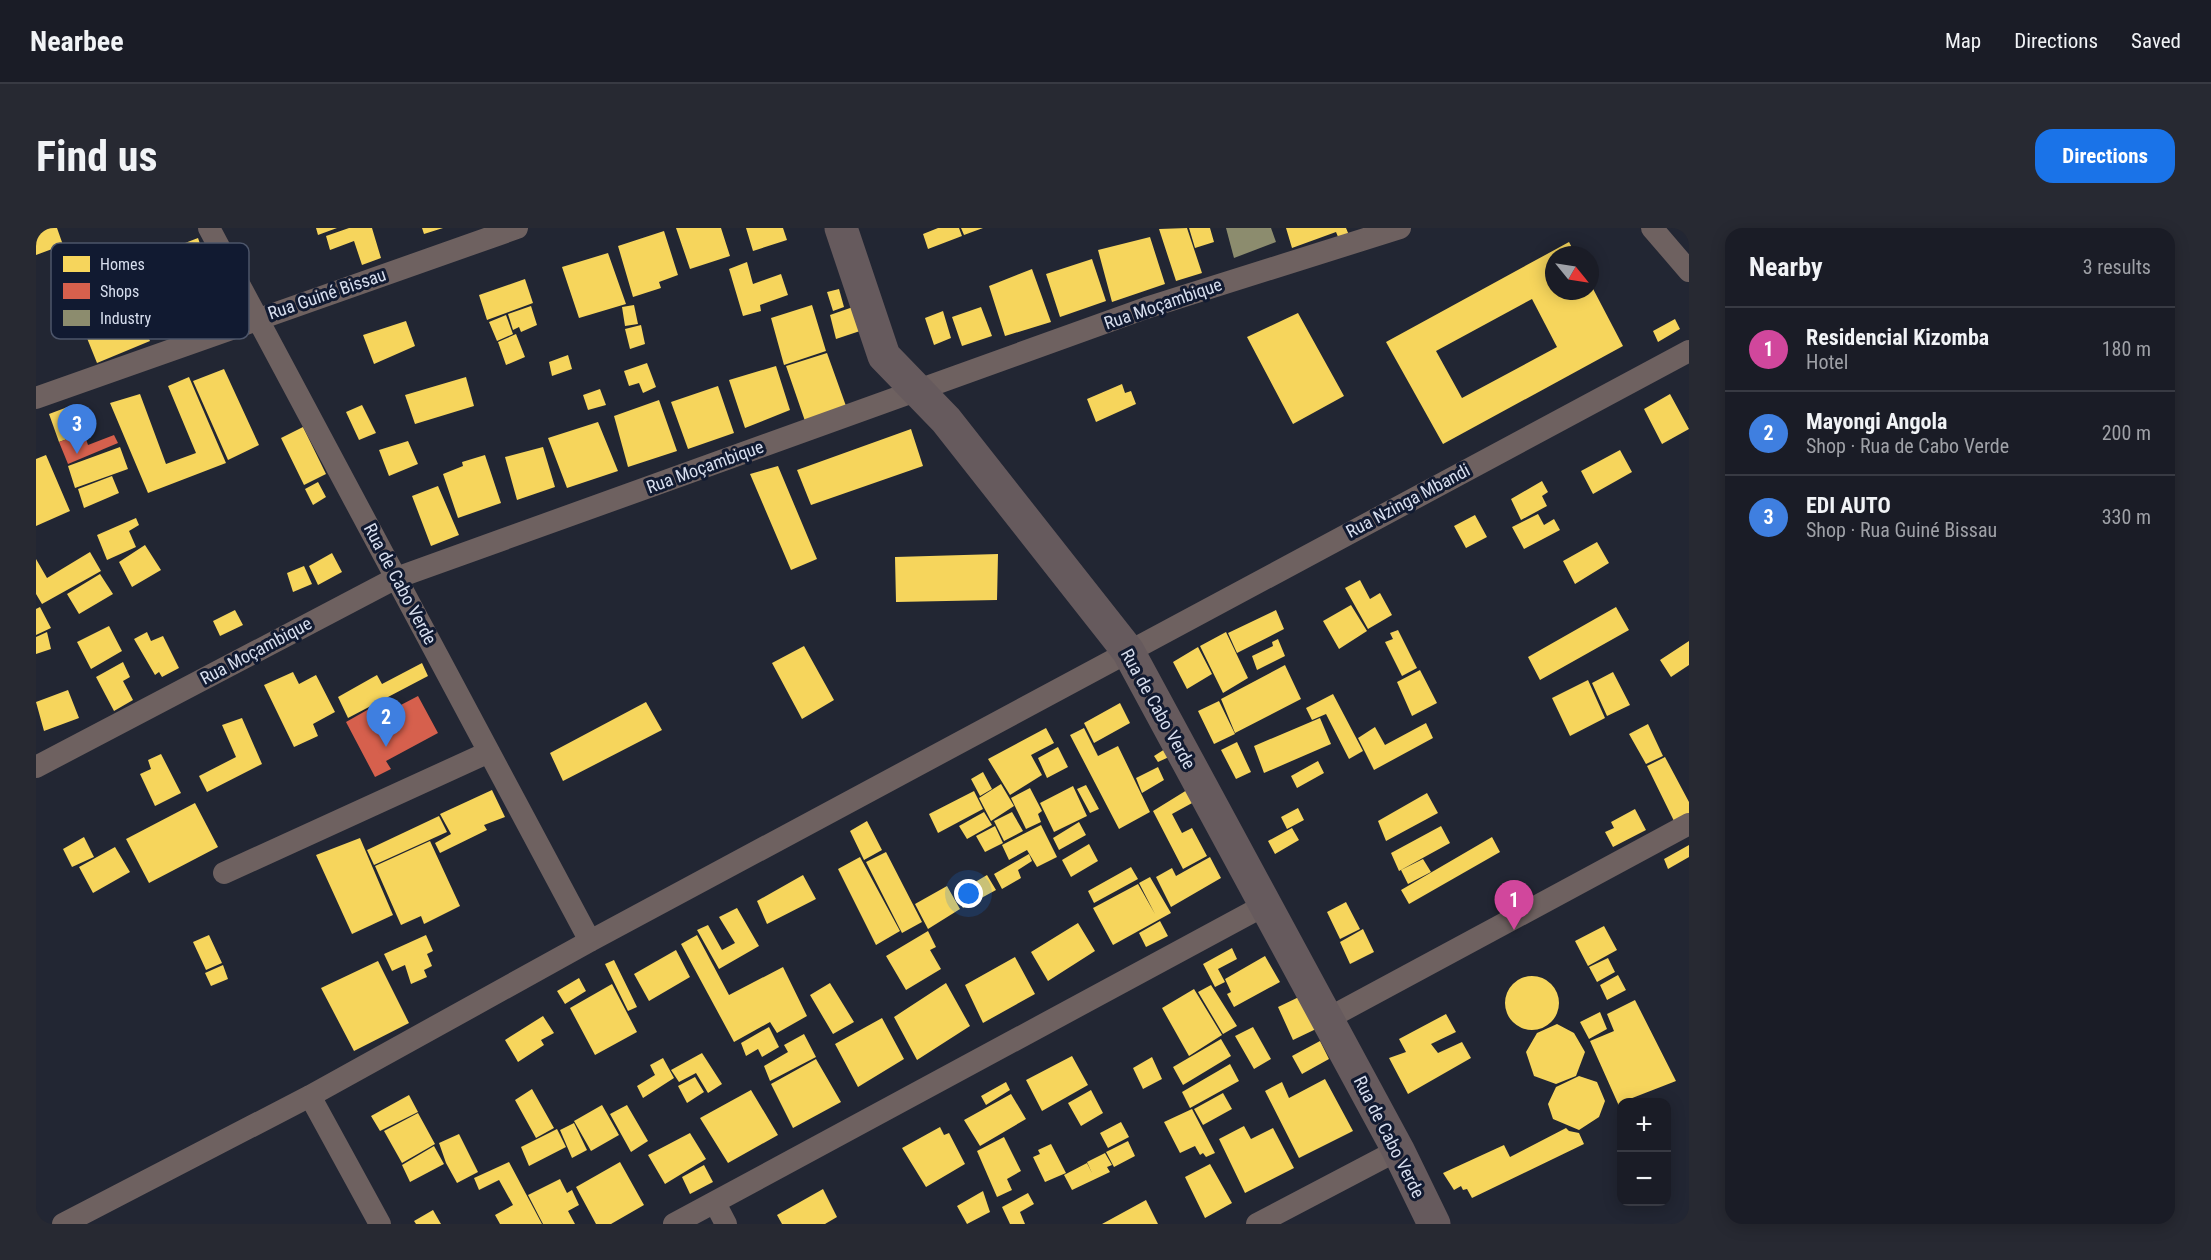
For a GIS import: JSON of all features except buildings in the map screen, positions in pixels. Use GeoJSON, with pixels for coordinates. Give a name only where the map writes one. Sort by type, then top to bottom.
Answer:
{"type":"FeatureCollection","features":[{"type":"Feature","properties":{"kind":"main road","name":"Rua de Cabo Verde"},"geometry":{"type":"LineString","coordinates":[[841,228],[884,356],[946,420],[1128,651],[1398,1150],[1434,1224]]}},
{"type":"Feature","properties":{"kind":"street","name":"Rua de Cabo Verde"},"geometry":{"type":"LineString","coordinates":[[209,228],[217,243]]}},
{"type":"Feature","properties":{"kind":"street","name":"Rua Guiné Bissau"},"geometry":{"type":"LineString","coordinates":[[249,321],[517,228]]}},
{"type":"Feature","properties":{"kind":"street","name":"Rua Moçambique"},"geometry":{"type":"LineString","coordinates":[[36,767],[396,578],[919,392],[1146,308],[1400,228]]}},
{"type":"Feature","properties":{"kind":"street"},"geometry":{"type":"LineString","coordinates":[[1652,228],[1689,271]]}},
{"type":"Feature","properties":{"kind":"street","name":"Rua de Cabo Verde"},"geometry":{"type":"LineString","coordinates":[[249,303],[590,941]]}},
{"type":"Feature","properties":{"kind":"street","name":"Rua Guiné Bissau"},"geometry":{"type":"LineString","coordinates":[[36,398],[199,339]]}},
{"type":"Feature","properties":{"kind":"street","name":"Rua Nzinga Mbandi"},"geometry":{"type":"LineString","coordinates":[[63,1224],[310,1095],[590,941],[1689,351]]}},
{"type":"Feature","properties":{"kind":"street"},"geometry":{"type":"LineString","coordinates":[[224,873],[489,752]]}},
{"type":"Feature","properties":{"kind":"street"},"geometry":{"type":"LineString","coordinates":[[1327,1019],[1689,824]]}},
{"type":"Feature","properties":{"kind":"street"},"geometry":{"type":"LineString","coordinates":[[674,1224],[1265,905]]}},
{"type":"Feature","properties":{"kind":"street"},"geometry":{"type":"LineString","coordinates":[[310,1095],[380,1224]]}},
{"type":"Feature","properties":{"kind":"street"},"geometry":{"type":"LineString","coordinates":[[1257,1224],[1398,1150]]}},
{"type":"Feature","properties":{"kind":"street"},"geometry":{"type":"LineString","coordinates":[[715,1203],[726,1224]]}},
{"type":"Feature","properties":{"kind":"place","name":"EDI AUTO"},"geometry":{"type":"Point","coordinates":[77,454]}},
{"type":"Feature","properties":{"kind":"place","name":"Mayongi Angola"},"geometry":{"type":"Point","coordinates":[386,747]}},
{"type":"Feature","properties":{"kind":"place","name":"Residencial Kizomba"},"geometry":{"type":"Point","coordinates":[1514,930]}}]}
